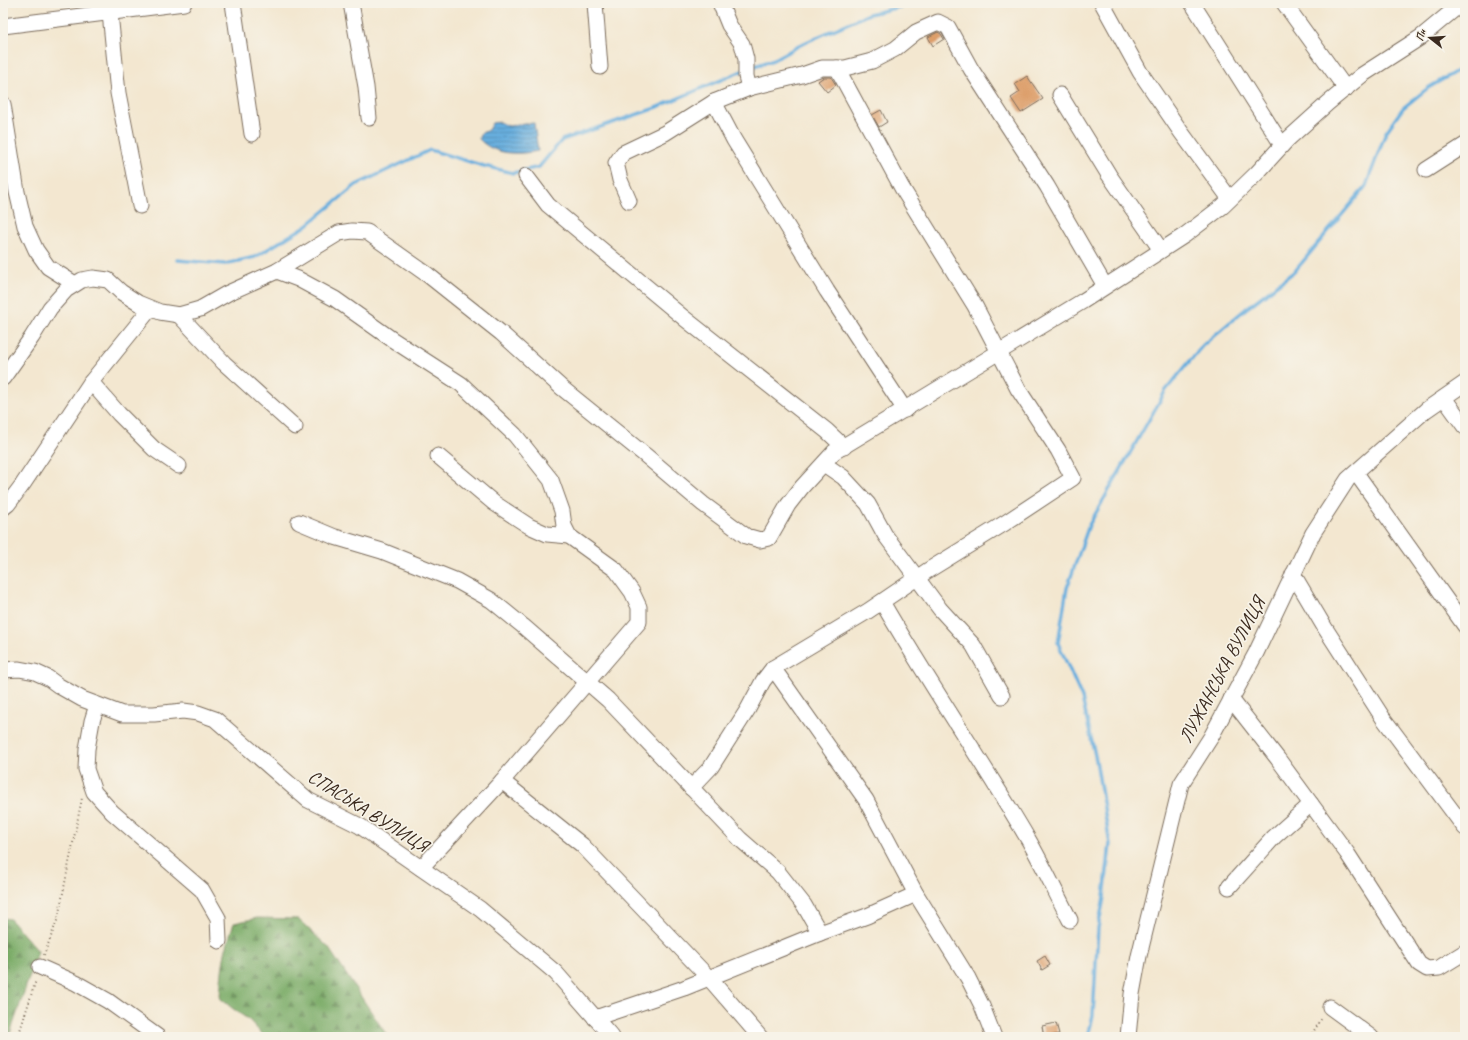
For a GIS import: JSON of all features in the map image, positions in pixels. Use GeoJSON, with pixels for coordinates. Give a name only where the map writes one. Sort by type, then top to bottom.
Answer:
{"type":"FeatureCollection","features":[{"type":"Feature","properties":{"kind":"street"},"geometry":{"type":"LineString","coordinates":[[3,26],[109,8],[184,3]]}},
{"type":"Feature","properties":{"kind":"street"},"geometry":{"type":"LineString","coordinates":[[233,3],[252,134]]}},
{"type":"Feature","properties":{"kind":"street"},"geometry":{"type":"LineString","coordinates":[[351,3],[366,87],[369,118]]}},
{"type":"Feature","properties":{"kind":"street"},"geometry":{"type":"LineString","coordinates":[[595,3],[600,67]]}},
{"type":"Feature","properties":{"kind":"street"},"geometry":{"type":"LineString","coordinates":[[720,3],[729,25],[742,44],[746,59],[748,82]]}},
{"type":"Feature","properties":{"kind":"street"},"geometry":{"type":"LineString","coordinates":[[1102,3],[1140,72],[1181,132],[1230,199]]}},
{"type":"Feature","properties":{"kind":"street"},"geometry":{"type":"LineString","coordinates":[[1192,3],[1282,145]]}},
{"type":"Feature","properties":{"kind":"street"},"geometry":{"type":"LineString","coordinates":[[1284,3],[1346,89]]}},
{"type":"Feature","properties":{"kind":"street"},"geometry":{"type":"LineString","coordinates":[[3,378],[32,338],[50,308],[66,290],[82,280],[93,278],[108,280],[138,303],[160,312],[179,315],[200,309],[228,293],[277,271],[339,233],[352,231],[367,232],[428,275],[501,332],[562,388],[645,454],[703,504],[746,536],[760,540],[769,538],[788,505],[802,487],[834,452],[999,352],[1185,235],[1230,199],[1257,173],[1282,145],[1362,75],[1421,37],[1462,3]]}},
{"type":"Feature","properties":{"kind":"street"},"geometry":{"type":"LineString","coordinates":[[109,8],[118,93],[140,206]]}},
{"type":"Feature","properties":{"kind":"street"},"geometry":{"type":"LineString","coordinates":[[629,201],[620,180],[616,163],[623,153],[665,133],[748,82],[802,75],[822,68],[845,68],[872,61],[895,49],[916,32],[938,22],[948,27],[971,69],[1047,186],[1105,286]]}},
{"type":"Feature","properties":{"kind":"street"},"geometry":{"type":"LineString","coordinates":[[691,788],[711,768],[748,709],[763,681],[773,668],[882,602],[1072,478],[1058,450],[1018,389],[975,306],[902,188],[838,68]]}},
{"type":"Feature","properties":{"kind":"street"},"geometry":{"type":"LineString","coordinates":[[1060,95],[1109,174],[1161,250]]}},
{"type":"Feature","properties":{"kind":"street"},"geometry":{"type":"LineString","coordinates":[[714,102],[734,140],[827,291],[905,410]]}},
{"type":"Feature","properties":{"kind":"street"},"geometry":{"type":"LineString","coordinates":[[3,104],[8,162],[25,226],[36,250],[48,267],[75,284]]}},
{"type":"Feature","properties":{"kind":"street"},"geometry":{"type":"LineString","coordinates":[[1426,170],[1465,145]]}},
{"type":"Feature","properties":{"kind":"street"},"geometry":{"type":"LineString","coordinates":[[526,176],[548,205],[684,318],[827,431],[844,447]]}},
{"type":"Feature","properties":{"kind":"street"},"geometry":{"type":"LineString","coordinates":[[277,271],[298,279],[335,299],[393,340],[461,384],[515,435],[551,480],[562,511],[564,526],[569,536],[616,570],[632,592],[639,606],[639,622],[502,781],[421,868]]}},
{"type":"Feature","properties":{"kind":"street"},"geometry":{"type":"LineString","coordinates":[[3,508],[8,504],[23,484],[91,382],[150,308]]}},
{"type":"Feature","properties":{"kind":"street"},"geometry":{"type":"LineString","coordinates":[[179,315],[224,363],[295,427]]}},
{"type":"Feature","properties":{"kind":"street"},"geometry":{"type":"LineString","coordinates":[[91,382],[119,414],[154,449],[179,466]]}},
{"type":"Feature","properties":{"kind":"street","name":"ЛУЖАНСЬКА ВУЛИЦЯ"},"geometry":{"type":"LineString","coordinates":[[1128,1037],[1132,994],[1139,956],[1181,784],[1211,737],[1256,653],[1313,533],[1348,479],[1426,410],[1465,383]]}},
{"type":"Feature","properties":{"kind":"street"},"geometry":{"type":"LineString","coordinates":[[1444,398],[1465,427]]}},
{"type":"Feature","properties":{"kind":"street"},"geometry":{"type":"LineString","coordinates":[[438,456],[494,503],[529,526],[547,534],[569,536]]}},
{"type":"Feature","properties":{"kind":"street"},"geometry":{"type":"LineString","coordinates":[[824,464],[843,477],[868,504],[885,535],[940,609],[974,645],[1002,696]]}},
{"type":"Feature","properties":{"kind":"street"},"geometry":{"type":"LineString","coordinates":[[1356,473],[1465,626]]}},
{"type":"Feature","properties":{"kind":"street"},"geometry":{"type":"LineString","coordinates":[[299,522],[335,537],[382,551],[464,585],[491,600],[608,700],[740,839],[778,872],[804,905],[820,933]]}},
{"type":"Feature","properties":{"kind":"street"},"geometry":{"type":"LineString","coordinates":[[1294,574],[1325,628],[1383,718],[1465,828]]}},
{"type":"Feature","properties":{"kind":"street"},"geometry":{"type":"LineString","coordinates":[[882,602],[908,648],[963,733],[1029,841],[1070,920]]}},
{"type":"Feature","properties":{"kind":"street"},"geometry":{"type":"LineString","coordinates":[[773,668],[866,800],[916,894],[968,978],[982,1006],[994,1037]]}},
{"type":"Feature","properties":{"kind":"street","name":"СПАСЬКА ВУЛИЦЯ"},"geometry":{"type":"LineString","coordinates":[[3,670],[19,669],[35,672],[82,698],[122,714],[154,714],[183,711],[198,713],[215,719],[308,800],[360,826],[480,909],[556,973],[612,1037]]}},
{"type":"Feature","properties":{"kind":"street"},"geometry":{"type":"LineString","coordinates":[[1231,699],[1347,852],[1419,964],[1427,969],[1439,968],[1465,952]]}},
{"type":"Feature","properties":{"kind":"street"},"geometry":{"type":"LineString","coordinates":[[97,705],[92,721],[87,749],[86,769],[94,792],[112,812],[202,890],[218,918],[219,941]]}},
{"type":"Feature","properties":{"kind":"street"},"geometry":{"type":"LineString","coordinates":[[502,781],[582,846],[710,978],[760,1037]]}},
{"type":"Feature","properties":{"kind":"street"},"geometry":{"type":"LineString","coordinates":[[1229,887],[1274,837],[1312,804]]}},
{"type":"Feature","properties":{"kind":"street"},"geometry":{"type":"LineString","coordinates":[[595,1018],[710,978],[820,933],[867,916],[916,894]]}},
{"type":"Feature","properties":{"kind":"street"},"geometry":{"type":"LineString","coordinates":[[40,967],[76,983],[108,1001],[158,1037]]}},
{"type":"Feature","properties":{"kind":"street"},"geometry":{"type":"LineString","coordinates":[[1330,1008],[1370,1037]]}},
{"type":"Feature","properties":{"kind":"path"},"geometry":{"type":"LineString","coordinates":[[18,1037],[40,967],[58,918],[82,797]]}},
{"type":"Feature","properties":{"kind":"path"},"geometry":{"type":"LineString","coordinates":[[1310,1037],[1330,1008]]}},
{"type":"Feature","properties":{"kind":"green space"},"geometry":{"type":"Polygon","coordinates":[[[3,918],[10,919],[38,951],[9,1037],[3,1037],[3,918]]]}},
{"type":"Feature","properties":{"kind":"green space"},"geometry":{"type":"Polygon","coordinates":[[[257,918],[298,919],[328,947],[388,1037],[265,1037],[249,1020],[220,998],[224,960],[234,923],[257,918]]]}},
{"type":"Feature","properties":{"kind":"water"},"geometry":{"type":"Polygon","coordinates":[[[500,122],[508,126],[534,123],[538,151],[514,153],[499,151],[485,144],[479,139],[480,134],[488,130],[492,123],[500,122]]]}},
{"type":"Feature","properties":{"kind":"building"},"geometry":{"type":"Polygon","coordinates":[[[938,32],[944,39],[933,46],[928,37],[938,32]]]}},
{"type":"Feature","properties":{"kind":"building"},"geometry":{"type":"Polygon","coordinates":[[[1027,76],[1043,99],[1021,113],[1011,98],[1020,92],[1015,84],[1027,76]]]}},
{"type":"Feature","properties":{"kind":"building"},"geometry":{"type":"Polygon","coordinates":[[[824,77],[831,77],[836,85],[827,92],[818,81],[824,77]]]}},
{"type":"Feature","properties":{"kind":"building"},"geometry":{"type":"Polygon","coordinates":[[[881,110],[887,122],[879,127],[872,115],[881,110]]]}},
{"type":"Feature","properties":{"kind":"building"},"geometry":{"type":"Polygon","coordinates":[[[1045,956],[1050,965],[1042,970],[1037,961],[1045,956]]]}},
{"type":"Feature","properties":{"kind":"building"},"geometry":{"type":"Polygon","coordinates":[[[1056,1023],[1059,1034],[1044,1037],[1042,1026],[1056,1023]]]}},
{"type":"Feature","properties":{"kind":"waterway"},"geometry":{"type":"LineString","coordinates":[[749,68],[773,60],[804,43],[869,14],[917,3]]}},
{"type":"Feature","properties":{"kind":"waterway"},"geometry":{"type":"LineString","coordinates":[[1088,1037],[1093,1015],[1098,928],[1104,897],[1110,844],[1096,760],[1082,698],[1058,643],[1067,588],[1089,525],[1166,390],[1203,345],[1248,307],[1295,271],[1366,186],[1386,132],[1403,108],[1428,88],[1462,68],[1465,68]]}},
{"type":"Feature","properties":{"kind":"waterway"},"geometry":{"type":"LineString","coordinates":[[177,260],[225,264],[255,257],[306,226],[356,185],[430,150],[513,173],[539,167],[562,140],[653,109],[742,71]]}}]}
